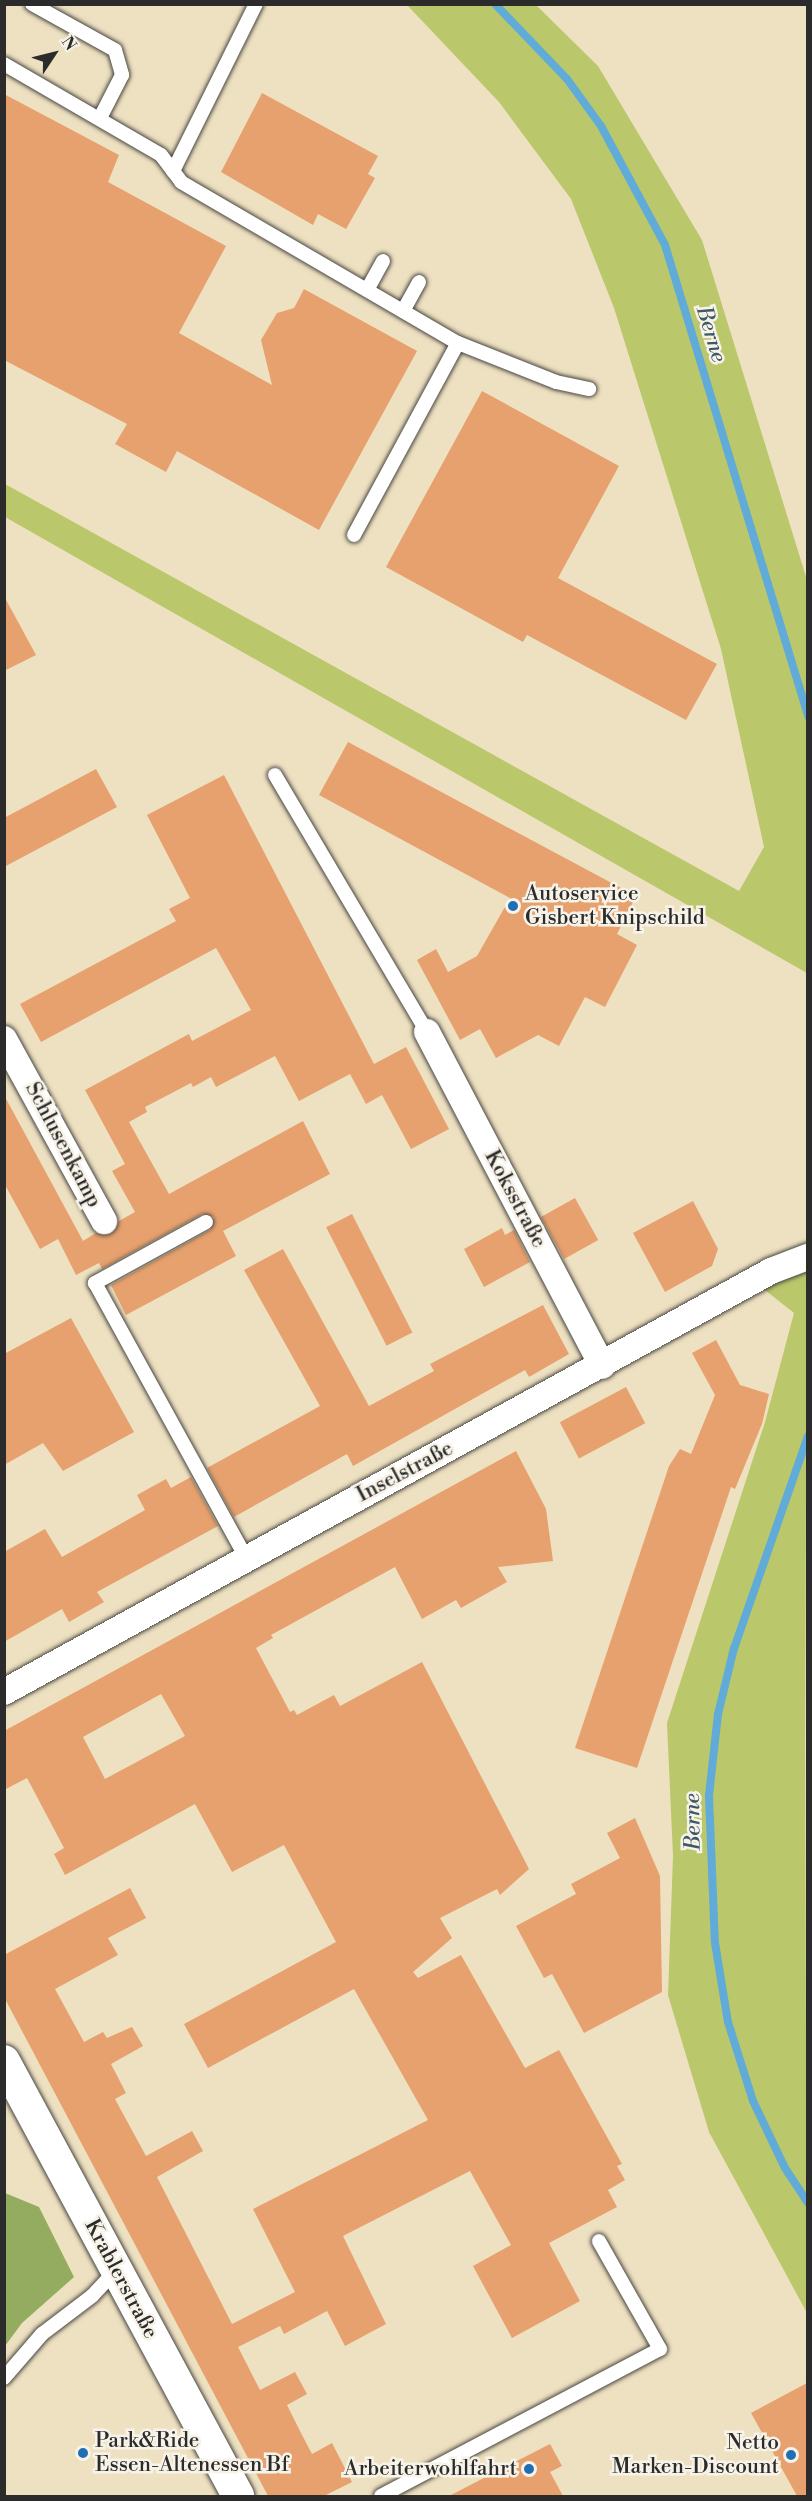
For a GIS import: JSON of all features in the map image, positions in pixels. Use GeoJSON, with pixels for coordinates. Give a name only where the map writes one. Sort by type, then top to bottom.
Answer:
{"type":"FeatureCollection","features":[{"type":"Feature","properties":{"kind":"street","name":"Koksstraße"},"geometry":{"type":"LineString","coordinates":[[427,1032],[602,1366]]}},
{"type":"Feature","properties":{"kind":"street","name":"Schlusenkamp"},"geometry":{"type":"LineString","coordinates":[[4,1039],[104,1221]]}},
{"type":"Feature","properties":{"kind":"street","name":"Inselstraße"},"geometry":{"type":"LineString","coordinates":[[4,1692],[246,1558],[602,1366],[771,1271],[807,1257]]}},
{"type":"Feature","properties":{"kind":"street","name":"Krablerstraße"},"geometry":{"type":"LineString","coordinates":[[4,2061],[238,2496]]}},
{"type":"Feature","properties":{"kind":"lane"},"geometry":{"type":"LineString","coordinates":[[32,4],[115,50],[122,75],[100,118]]}},
{"type":"Feature","properties":{"kind":"lane"},"geometry":{"type":"LineString","coordinates":[[173,171],[256,4]]}},
{"type":"Feature","properties":{"kind":"lane"},"geometry":{"type":"LineString","coordinates":[[4,64],[161,155],[181,182],[458,343],[556,381],[589,389]]}},
{"type":"Feature","properties":{"kind":"lane"},"geometry":{"type":"LineString","coordinates":[[367,290],[383,261]]}},
{"type":"Feature","properties":{"kind":"lane"},"geometry":{"type":"LineString","coordinates":[[403,311],[419,282]]}},
{"type":"Feature","properties":{"kind":"lane"},"geometry":{"type":"LineString","coordinates":[[354,535],[458,343]]}},
{"type":"Feature","properties":{"kind":"lane"},"geometry":{"type":"LineString","coordinates":[[275,775],[427,1032]]}},
{"type":"Feature","properties":{"kind":"lane"},"geometry":{"type":"LineString","coordinates":[[206,1222],[95,1282],[246,1558]]}},
{"type":"Feature","properties":{"kind":"lane"},"geometry":{"type":"LineString","coordinates":[[381,2496],[660,2349],[599,2241]]}},
{"type":"Feature","properties":{"kind":"lane"},"geometry":{"type":"LineString","coordinates":[[4,2378],[42,2334],[92,2296],[116,2270]]}},
{"type":"Feature","properties":{"kind":"green space"},"geometry":{"type":"Polygon","coordinates":[[[407,5],[536,5],[598,66],[702,240],[807,580],[807,973],[5,517],[5,484],[739,891],[764,847],[721,649],[614,308],[571,199],[499,102],[407,5]]]}},
{"type":"Feature","properties":{"kind":"green space"},"geometry":{"type":"Polygon","coordinates":[[[807,1261],[805,1745],[807,2313],[709,2132],[668,1995],[673,1856],[667,1723],[765,1422],[794,1313],[756,1283],[807,1261]]]}},
{"type":"Feature","properties":{"kind":"green space"},"geometry":{"type":"Polygon","coordinates":[[[5,2193],[39,2207],[74,2277],[22,2323],[5,2346],[5,2193]]]}},
{"type":"Feature","properties":{"kind":"building"},"geometry":{"type":"Polygon","coordinates":[[[262,93],[378,156],[368,174],[375,178],[346,229],[318,214],[313,225],[221,172],[262,93]]]}},
{"type":"Feature","properties":{"kind":"building"},"geometry":{"type":"Polygon","coordinates":[[[4,94],[119,155],[108,182],[226,246],[179,333],[272,385],[261,340],[277,313],[294,308],[304,289],[417,351],[319,530],[177,451],[166,472],[115,444],[127,424],[4,360],[4,94]]]}},
{"type":"Feature","properties":{"kind":"building"},"geometry":{"type":"Polygon","coordinates":[[[482,391],[619,466],[558,578],[717,664],[686,720],[527,635],[523,642],[386,567],[482,391]]]}},
{"type":"Feature","properties":{"kind":"building"},"geometry":{"type":"Polygon","coordinates":[[[4,596],[36,655],[4,671],[4,596]]]}},
{"type":"Feature","properties":{"kind":"building"},"geometry":{"type":"Polygon","coordinates":[[[348,742],[636,896],[617,934],[637,945],[605,1007],[585,997],[559,1046],[538,1035],[496,1058],[480,1029],[460,1040],[417,960],[436,949],[448,972],[477,956],[510,898],[319,795],[348,742]]]}},
{"type":"Feature","properties":{"kind":"building"},"geometry":{"type":"Polygon","coordinates":[[[96,769],[117,807],[4,867],[4,818],[96,769]]]}},
{"type":"Feature","properties":{"kind":"building"},"geometry":{"type":"Polygon","coordinates":[[[224,775],[374,1064],[406,1047],[449,1129],[411,1149],[382,1095],[366,1104],[350,1074],[299,1101],[275,1056],[216,1087],[211,1077],[193,1087],[191,1083],[145,1107],[147,1112],[129,1122],[169,1194],[303,1121],[330,1174],[223,1231],[236,1256],[126,1315],[111,1285],[210,1230],[214,1217],[202,1214],[102,1269],[99,1263],[76,1275],[58,1239],[40,1249],[4,1183],[4,1095],[83,1241],[96,1233],[111,1234],[119,1221],[135,1212],[112,1171],[125,1164],[85,1090],[189,1034],[192,1041],[251,1010],[216,948],[41,1042],[20,1004],[176,921],[169,909],[190,898],[147,815],[224,775]]]}},
{"type":"Feature","properties":{"kind":"building"},"geometry":{"type":"Polygon","coordinates":[[[575,1198],[598,1240],[564,1259],[541,1217],[575,1198]]]}},
{"type":"Feature","properties":{"kind":"building"},"geometry":{"type":"Polygon","coordinates":[[[693,1201],[718,1249],[712,1266],[665,1292],[633,1233],[693,1201]]]}},
{"type":"Feature","properties":{"kind":"building"},"geometry":{"type":"Polygon","coordinates":[[[352,1214],[412,1333],[387,1346],[326,1227],[352,1214]]]}},
{"type":"Feature","properties":{"kind":"building"},"geometry":{"type":"Polygon","coordinates":[[[502,1228],[505,1235],[514,1230],[530,1262],[484,1287],[464,1249],[502,1228]]]}},
{"type":"Feature","properties":{"kind":"building"},"geometry":{"type":"Polygon","coordinates":[[[283,1249],[369,1406],[434,1371],[430,1364],[543,1305],[569,1354],[529,1377],[525,1370],[353,1466],[347,1454],[234,1517],[207,1468],[320,1406],[244,1270],[283,1249]]]}},
{"type":"Feature","properties":{"kind":"building"},"geometry":{"type":"Polygon","coordinates":[[[71,1318],[134,1432],[63,1471],[43,1443],[4,1465],[4,1354],[71,1318]]]}},
{"type":"Feature","properties":{"kind":"building"},"geometry":{"type":"Polygon","coordinates":[[[716,1340],[740,1385],[769,1394],[762,1424],[735,1489],[731,1487],[637,1768],[575,1748],[669,1466],[680,1449],[691,1454],[715,1395],[692,1353],[716,1340]]]}},
{"type":"Feature","properties":{"kind":"building"},"geometry":{"type":"Polygon","coordinates":[[[626,1387],[645,1423],[579,1458],[560,1422],[626,1387]]]}},
{"type":"Feature","properties":{"kind":"building"},"geometry":{"type":"Polygon","coordinates":[[[516,1451],[546,1509],[553,1561],[498,1567],[507,1582],[461,1608],[456,1600],[422,1619],[395,1567],[271,1635],[273,1638],[256,1648],[290,1712],[294,1710],[297,1715],[334,1695],[340,1706],[422,1662],[529,1869],[500,1895],[497,1889],[440,1918],[452,1938],[413,1972],[418,1978],[461,1955],[525,2068],[559,2050],[622,2164],[617,2166],[625,2180],[608,2190],[617,2207],[549,2243],[580,2301],[512,2338],[473,2266],[511,2245],[470,2171],[343,2236],[386,2324],[345,2346],[327,2311],[284,2334],[280,2326],[238,2347],[260,2390],[295,2372],[307,2394],[287,2405],[301,2433],[312,2454],[332,2443],[352,2482],[324,2496],[268,2496],[4,1997],[4,1955],[130,1888],[146,1918],[108,1938],[118,1955],[55,1989],[84,2042],[103,2032],[107,2038],[132,2027],[143,2046],[111,2064],[126,2093],[115,2099],[146,2156],[192,2131],[203,2151],[157,2177],[232,2324],[295,2292],[253,2209],[428,2120],[354,1989],[208,2068],[184,2024],[336,1942],[284,1845],[232,1872],[195,1804],[65,1875],[54,1854],[64,1848],[27,1778],[4,1790],[4,1731],[516,1451]],[[161,1694],[83,1737],[105,1779],[185,1736],[161,1694]]]}},
{"type":"Feature","properties":{"kind":"building"},"geometry":{"type":"Polygon","coordinates":[[[191,1477],[218,1526],[97,1592],[104,1602],[69,1622],[62,1609],[4,1642],[4,1552],[45,1529],[62,1557],[145,1510],[137,1495],[166,1479],[171,1488],[191,1477]]]}},
{"type":"Feature","properties":{"kind":"building"},"geometry":{"type":"Polygon","coordinates":[[[635,1818],[660,1876],[662,1992],[584,2033],[552,1974],[544,1978],[516,1926],[576,1894],[571,1884],[620,1858],[607,1833],[635,1818]]]}},
{"type":"Feature","properties":{"kind":"building","name":"Netto Marken-Discount"},"geometry":{"type":"Polygon","coordinates":[[[807,2383],[807,2496],[797,2496],[751,2413],[807,2383]]]}},
{"type":"Feature","properties":{"kind":"building","name":"Arbeiterwohlfahrt"},"geometry":{"type":"Polygon","coordinates":[[[550,2444],[562,2466],[550,2472],[563,2496],[449,2496],[550,2444]]]}},
{"type":"Feature","properties":{"kind":"waterway","name":"Berne"},"geometry":{"type":"LineString","coordinates":[[495,4],[567,79],[601,126],[665,245],[808,717]]}},
{"type":"Feature","properties":{"kind":"waterway","name":"Berne"},"geometry":{"type":"LineString","coordinates":[[808,1436],[734,1648],[718,1714],[709,1796],[715,1943],[728,2022],[753,2101],[785,2168],[808,2203]]}},
{"type":"Feature","properties":{"kind":"place","name":"Autoservice Gisbert Knipschild"},"geometry":{"type":"Point","coordinates":[513,906]}},
{"type":"Feature","properties":{"kind":"place","name":"Park&Ride Essen-Altenessen Bf"},"geometry":{"type":"Point","coordinates":[83,2453]}},
{"type":"Feature","properties":{"kind":"place","name":"Netto Marken-Discount"},"geometry":{"type":"Point","coordinates":[791,2455]}},
{"type":"Feature","properties":{"kind":"place","name":"Arbeiterwohlfahrt"},"geometry":{"type":"Point","coordinates":[529,2469]}}]}
